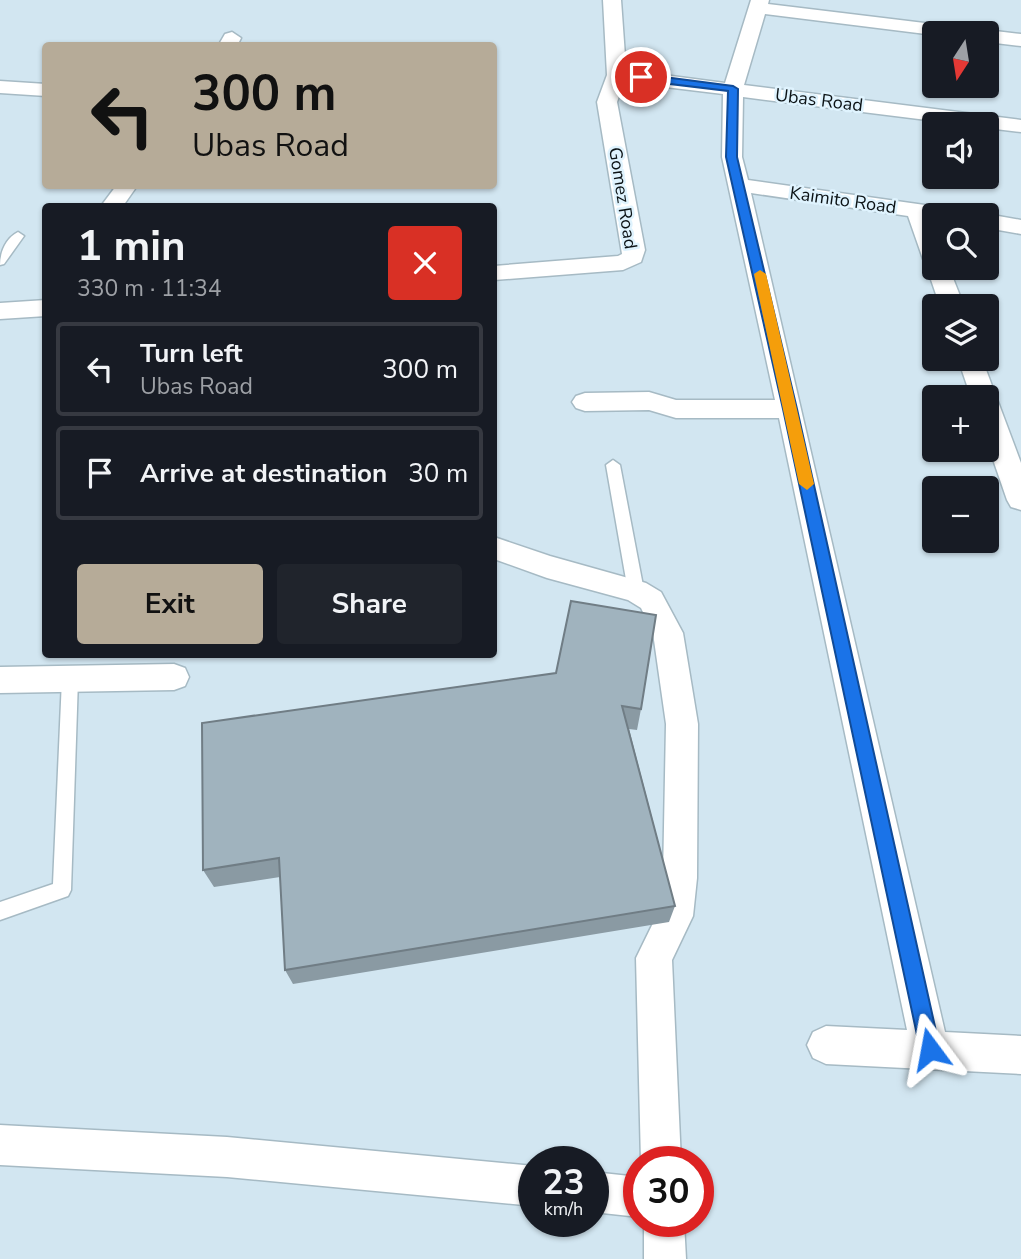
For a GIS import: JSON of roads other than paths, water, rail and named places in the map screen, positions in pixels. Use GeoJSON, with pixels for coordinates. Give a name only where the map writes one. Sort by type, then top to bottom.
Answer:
{"type":"FeatureCollection","features":[{"type":"Feature","properties":{"kind":"street","name":"Gomez Road"},"geometry":{"type":"LineString","coordinates":[[497,274],[623,263],[633,257],[634,250],[607,102],[617,75],[612,0]]}},
{"type":"Feature","properties":{"kind":"street"},"geometry":{"type":"LineString","coordinates":[[922,27],[759,4],[733,89],[732,157],[930,1049]]}},
{"type":"Feature","properties":{"kind":"street"},"geometry":{"type":"LineString","coordinates":[[999,37],[1021,40]]}},
{"type":"Feature","properties":{"kind":"street","name":"Ubas Road"},"geometry":{"type":"LineString","coordinates":[[617,75],[1021,126]]}},
{"type":"Feature","properties":{"kind":"street"},"geometry":{"type":"LineString","coordinates":[[0,87],[42,90]]}},
{"type":"Feature","properties":{"kind":"street","name":"Kaimito Road"},"geometry":{"type":"LineString","coordinates":[[739,185],[922,212]]}},
{"type":"Feature","properties":{"kind":"street"},"geometry":{"type":"LineString","coordinates":[[917,211],[922,225]]}},
{"type":"Feature","properties":{"kind":"street"},"geometry":{"type":"LineString","coordinates":[[999,224],[1021,227]]}},
{"type":"Feature","properties":{"kind":"street"},"geometry":{"type":"LineString","coordinates":[[0,312],[42,305]]}},
{"type":"Feature","properties":{"kind":"street"},"geometry":{"type":"LineString","coordinates":[[585,402],[649,401],[676,409],[790,409]]}},
{"type":"Feature","properties":{"kind":"street"},"geometry":{"type":"LineString","coordinates":[[999,439],[1021,500]]}},
{"type":"Feature","properties":{"kind":"street"},"geometry":{"type":"LineString","coordinates":[[497,549],[547,567],[636,591],[651,600],[668,634],[682,724],[680,877],[675,916],[654,958],[660,1146]]}},
{"type":"Feature","properties":{"kind":"street"},"geometry":{"type":"LineString","coordinates":[[0,680],[174,677]]}},
{"type":"Feature","properties":{"kind":"street"},"geometry":{"type":"LineString","coordinates":[[826,1045],[1021,1055]]}},
{"type":"Feature","properties":{"kind":"street"},"geometry":{"type":"LineString","coordinates":[[0,1144],[227,1157],[518,1184]]}},
{"type":"Feature","properties":{"kind":"street"},"geometry":{"type":"LineString","coordinates":[[664,1237],[665,1259]]}},
{"type":"Feature","properties":{"kind":"lane"},"geometry":{"type":"LineString","coordinates":[[0,261],[18,236]]}},
{"type":"Feature","properties":{"kind":"lane"},"geometry":{"type":"LineString","coordinates":[[613,465],[636,591]]}},
{"type":"Feature","properties":{"kind":"lane"},"geometry":{"type":"LineString","coordinates":[[0,911],[62,890],[70,679]]}}]}
